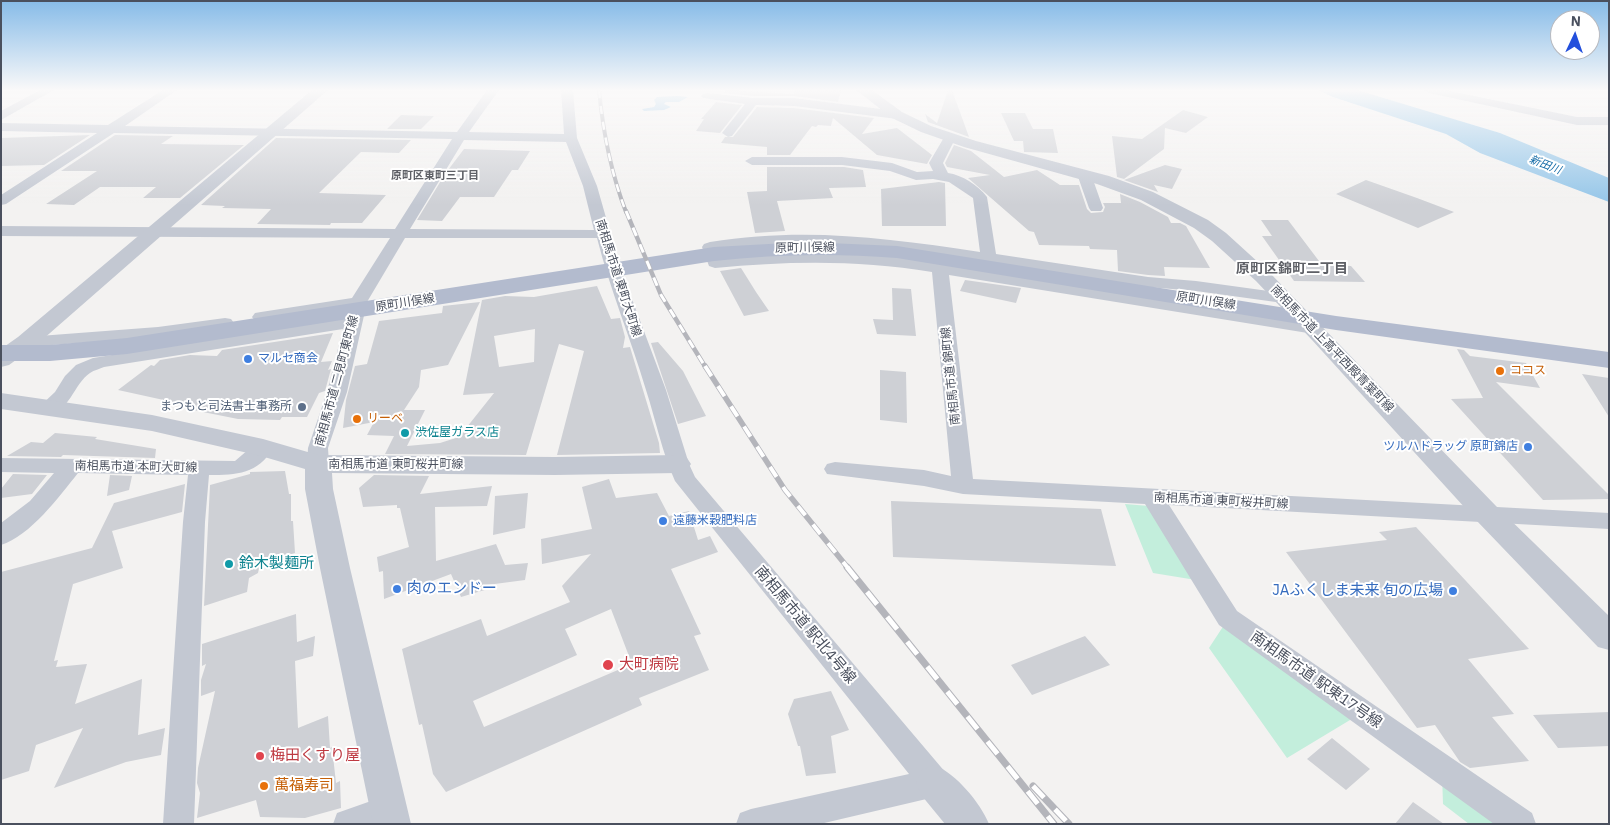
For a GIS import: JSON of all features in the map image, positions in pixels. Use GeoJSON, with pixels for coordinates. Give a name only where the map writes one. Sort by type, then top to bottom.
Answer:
{"type":"FeatureCollection","features":[{"type":"Feature","properties":{"kind":"main road","name":"原町川俣線"},"geometry":{"type":"LineString","coordinates":[[17,352],[127,346],[714,254],[778,248],[833,247],[897,252],[1246,308],[1308,323],[1609,360]]}},
{"type":"Feature","properties":{"kind":"street"},"geometry":{"type":"LineString","coordinates":[[56,128],[571,138]]}},
{"type":"Feature","properties":{"kind":"street"},"geometry":{"type":"LineString","coordinates":[[17,352],[275,128]]}},
{"type":"Feature","properties":{"kind":"street","name":"南相馬市道 二見町東町線"},"geometry":{"type":"LineString","coordinates":[[390,817],[319,489],[318,448],[336,392],[356,311],[399,234],[465,128]]}},
{"type":"Feature","properties":{"kind":"street","name":"南相馬市道 東町大町線"},"geometry":{"type":"LineString","coordinates":[[570,128],[571,138],[587,178],[614,270],[656,390],[678,464]]}},
{"type":"Feature","properties":{"kind":"street"},"geometry":{"type":"LineString","coordinates":[[728,133],[732,128]]}},
{"type":"Feature","properties":{"kind":"street","name":"南相馬市道 上高平西殿青葉町線"},"geometry":{"type":"LineString","coordinates":[[929,128],[980,147],[1084,174],[1147,196],[1201,224],[1219,237],[1308,323],[1486,513],[1609,637]]}},
{"type":"Feature","properties":{"kind":"street"},"geometry":{"type":"LineString","coordinates":[[1,201],[110,130]]}},
{"type":"Feature","properties":{"kind":"street"},"geometry":{"type":"LineString","coordinates":[[943,177],[936,163],[950,137]]}},
{"type":"Feature","properties":{"kind":"street"},"geometry":{"type":"LineString","coordinates":[[752,161],[842,161],[892,167],[916,176],[953,178],[980,197],[990,266]]}},
{"type":"Feature","properties":{"kind":"street"},"geometry":{"type":"LineString","coordinates":[[1084,174],[1096,208]]}},
{"type":"Feature","properties":{"kind":"street"},"geometry":{"type":"LineString","coordinates":[[1,231],[588,235],[602,233]]}},
{"type":"Feature","properties":{"kind":"street"},"geometry":{"type":"LineString","coordinates":[[1283,298],[1196,286],[990,266],[940,267],[858,257],[777,257],[715,263],[710,247],[742,241],[855,240],[990,266],[1308,323]]}},
{"type":"Feature","properties":{"kind":"street","name":"南相馬市道 錦町線"},"geometry":{"type":"LineString","coordinates":[[940,267],[963,486]]}},
{"type":"Feature","properties":{"kind":"street"},"geometry":{"type":"LineString","coordinates":[[48,408],[63,396],[72,380],[83,369],[100,362],[356,311],[614,270]]}},
{"type":"Feature","properties":{"kind":"street"},"geometry":{"type":"LineString","coordinates":[[17,352],[158,332],[356,311]]}},
{"type":"Feature","properties":{"kind":"street","name":"南相馬市道 東町桜井町線"},"geometry":{"type":"LineString","coordinates":[[1,401],[152,423],[263,448],[318,464],[546,466],[678,464]]}},
{"type":"Feature","properties":{"kind":"street","name":"南相馬市道 本町大町線"},"geometry":{"type":"LineString","coordinates":[[1,465],[199,468],[242,466],[263,448]]}},
{"type":"Feature","properties":{"kind":"street","name":"南相馬市道 駅北4号線"},"geometry":{"type":"LineString","coordinates":[[678,464],[686,480],[703,502],[935,783]]}},
{"type":"Feature","properties":{"kind":"street"},"geometry":{"type":"LineString","coordinates":[[1,536],[38,507],[72,466]]}},
{"type":"Feature","properties":{"kind":"street"},"geometry":{"type":"LineString","coordinates":[[178,824],[194,522],[199,468]]}},
{"type":"Feature","properties":{"kind":"street","name":"南相馬市道 東町桜井町線"},"geometry":{"type":"LineString","coordinates":[[835,469],[924,478],[963,486],[1609,521]]}},
{"type":"Feature","properties":{"kind":"street","name":"南相馬市道 駅東17号線"},"geometry":{"type":"LineString","coordinates":[[1152,497],[1192,565],[1228,618],[1522,824]]}},
{"type":"Feature","properties":{"kind":"street"},"geometry":{"type":"LineString","coordinates":[[759,823],[935,783],[970,824]]}},
{"type":"Feature","properties":{"kind":"street"},"geometry":{"type":"LineString","coordinates":[[348,824],[390,817]]}},
{"type":"Feature","properties":{"kind":"green space"},"geometry":{"type":"Polygon","coordinates":[[[1125,504],[1149,506],[1196,580],[1153,573],[1125,504]]]}},
{"type":"Feature","properties":{"kind":"green space"},"geometry":{"type":"Polygon","coordinates":[[[1226,622],[1355,717],[1287,758],[1209,648],[1226,622]]]}},
{"type":"Feature","properties":{"kind":"green space"},"geometry":{"type":"Polygon","coordinates":[[[1442,774],[1510,824],[1469,824],[1443,804],[1442,774]]]}},
{"type":"Feature","properties":{"kind":"water","name":"新田川"},"geometry":{"type":"Polygon","coordinates":[[[1429,128],[1485,128],[1609,178],[1609,202],[1480,153],[1446,134],[1429,128]]]}},
{"type":"Feature","properties":{"kind":"building"},"geometry":{"type":"Polygon","coordinates":[[[388,128],[422,128],[421,129],[388,128]]]}},
{"type":"Feature","properties":{"kind":"building"},"geometry":{"type":"Polygon","coordinates":[[[698,128],[724,128],[720,133],[696,131],[698,128]]]}},
{"type":"Feature","properties":{"kind":"building"},"geometry":{"type":"Polygon","coordinates":[[[740,128],[810,128],[790,155],[767,155],[767,147],[721,143],[725,137],[733,137],[740,128]]]}},
{"type":"Feature","properties":{"kind":"building"},"geometry":{"type":"Polygon","coordinates":[[[845,128],[866,128],[862,134],[898,128],[932,155],[927,164],[877,155],[845,128]]]}},
{"type":"Feature","properties":{"kind":"building"},"geometry":{"type":"Polygon","coordinates":[[[946,128],[966,128],[969,137],[946,128]]]}},
{"type":"Feature","properties":{"kind":"building"},"geometry":{"type":"Polygon","coordinates":[[[1008,128],[1053,129],[1058,153],[1024,152],[1023,141],[1014,141],[1008,128]]]}},
{"type":"Feature","properties":{"kind":"building"},"geometry":{"type":"Polygon","coordinates":[[[1157,128],[1165,128],[1164,149],[1124,179],[1117,177],[1112,136],[1142,139],[1157,128]]]}},
{"type":"Feature","properties":{"kind":"building"},"geometry":{"type":"Polygon","coordinates":[[[1167,128],[1192,128],[1186,133],[1167,128]]]}},
{"type":"Feature","properties":{"kind":"building"},"geometry":{"type":"Polygon","coordinates":[[[90,135],[44,165],[1,166],[1,138],[90,135]]]}},
{"type":"Feature","properties":{"kind":"building"},"geometry":{"type":"Polygon","coordinates":[[[115,135],[173,136],[161,144],[244,145],[180,198],[143,198],[156,187],[100,187],[74,205],[46,204],[97,171],[61,171],[115,135]]]}},
{"type":"Feature","properties":{"kind":"building"},"geometry":{"type":"Polygon","coordinates":[[[276,138],[411,140],[399,153],[361,152],[319,193],[386,195],[362,223],[331,223],[330,225],[257,224],[271,209],[222,208],[225,206],[201,205],[276,138]]]}},
{"type":"Feature","properties":{"kind":"building"},"geometry":{"type":"Polygon","coordinates":[[[954,145],[971,151],[1004,177],[1037,170],[1060,185],[1079,185],[1087,209],[1091,213],[1103,212],[1105,207],[1103,203],[1121,203],[1120,194],[1140,202],[1168,217],[1171,223],[1180,223],[1186,226],[1210,268],[1164,267],[1165,276],[1118,271],[1117,250],[1090,249],[1089,246],[1039,245],[1034,232],[1029,231],[968,178],[990,175],[947,167],[945,163],[954,145]]]}},
{"type":"Feature","properties":{"kind":"building"},"geometry":{"type":"Polygon","coordinates":[[[464,149],[530,151],[518,170],[512,170],[494,197],[460,197],[442,221],[417,220],[445,174],[464,149]]]}},
{"type":"Feature","properties":{"kind":"building"},"geometry":{"type":"Polygon","coordinates":[[[1165,165],[1182,169],[1172,189],[1154,185],[1158,192],[1124,180],[1165,165]]]}},
{"type":"Feature","properties":{"kind":"building"},"geometry":{"type":"Polygon","coordinates":[[[767,167],[844,167],[863,170],[866,187],[829,188],[833,198],[777,201],[785,231],[755,233],[747,192],[767,191],[767,167]]]}},
{"type":"Feature","properties":{"kind":"building"},"geometry":{"type":"Polygon","coordinates":[[[1366,180],[1454,212],[1418,228],[1336,194],[1366,180]]]}},
{"type":"Feature","properties":{"kind":"building"},"geometry":{"type":"Polygon","coordinates":[[[939,182],[945,183],[946,226],[882,226],[881,189],[939,182]]]}},
{"type":"Feature","properties":{"kind":"building"},"geometry":{"type":"Polygon","coordinates":[[[1261,220],[1288,220],[1322,265],[1351,266],[1365,282],[1294,281],[1262,236],[1272,236],[1261,220]]]}},
{"type":"Feature","properties":{"kind":"building"},"geometry":{"type":"Polygon","coordinates":[[[741,268],[769,311],[744,316],[720,271],[741,268]]]}},
{"type":"Feature","properties":{"kind":"building"},"geometry":{"type":"Polygon","coordinates":[[[965,280],[1021,288],[1016,303],[960,291],[965,280]]]}},
{"type":"Feature","properties":{"kind":"building"},"geometry":{"type":"Polygon","coordinates":[[[597,286],[611,319],[620,318],[625,337],[623,348],[630,347],[659,443],[660,453],[557,455],[584,351],[559,344],[526,455],[385,454],[394,436],[367,435],[374,422],[343,428],[346,400],[355,366],[367,364],[379,321],[442,313],[443,306],[480,302],[448,365],[421,370],[419,387],[404,410],[425,410],[407,446],[440,443],[459,437],[494,393],[463,395],[482,300],[505,296],[534,297],[597,286]],[[535,329],[494,336],[499,367],[534,362],[535,329]]]}},
{"type":"Feature","properties":{"kind":"building"},"geometry":{"type":"Polygon","coordinates":[[[892,288],[911,289],[916,336],[877,334],[873,319],[893,320],[892,288]]]}},
{"type":"Feature","properties":{"kind":"building"},"geometry":{"type":"Polygon","coordinates":[[[333,333],[321,362],[332,361],[328,370],[331,369],[325,391],[319,393],[307,417],[282,417],[280,420],[238,419],[188,409],[191,406],[118,390],[160,360],[190,355],[217,356],[222,350],[333,333]]]}},
{"type":"Feature","properties":{"kind":"building"},"geometry":{"type":"Polygon","coordinates":[[[658,342],[683,371],[706,416],[678,424],[651,343],[658,342]]]}},
{"type":"Feature","properties":{"kind":"building","name":"ツルハドラッグ 原町錦店"},"geometry":{"type":"Polygon","coordinates":[[[1457,349],[1464,350],[1470,356],[1526,363],[1540,388],[1496,382],[1609,495],[1609,499],[1543,500],[1451,399],[1483,398],[1457,349]]]}},
{"type":"Feature","properties":{"kind":"building"},"geometry":{"type":"Polygon","coordinates":[[[880,370],[906,372],[907,423],[880,420],[880,370]]]}},
{"type":"Feature","properties":{"kind":"building"},"geometry":{"type":"Polygon","coordinates":[[[1582,374],[1609,378],[1609,417],[1582,374]]]}},
{"type":"Feature","properties":{"kind":"building"},"geometry":{"type":"Polygon","coordinates":[[[55,433],[97,437],[95,439],[156,449],[155,458],[63,455],[61,457],[7,456],[31,442],[43,443],[55,433]]]}},
{"type":"Feature","properties":{"kind":"building"},"geometry":{"type":"Polygon","coordinates":[[[285,471],[289,494],[291,494],[291,521],[293,521],[295,553],[260,563],[258,573],[249,578],[247,592],[204,606],[210,485],[250,474],[250,472],[285,471]]]}},
{"type":"Feature","properties":{"kind":"building"},"geometry":{"type":"Polygon","coordinates":[[[13,474],[47,475],[32,494],[1,498],[1,489],[13,474]]]}},
{"type":"Feature","properties":{"kind":"building"},"geometry":{"type":"Polygon","coordinates":[[[110,475],[132,476],[129,490],[107,496],[110,475]]]}},
{"type":"Feature","properties":{"kind":"building"},"geometry":{"type":"Polygon","coordinates":[[[374,475],[429,476],[420,494],[492,486],[487,506],[435,507],[436,561],[496,544],[505,565],[528,563],[525,580],[487,585],[488,589],[461,597],[451,574],[384,599],[383,571],[379,572],[377,557],[409,547],[400,508],[397,508],[397,505],[363,507],[359,488],[374,475]]]}},
{"type":"Feature","properties":{"kind":"building"},"geometry":{"type":"Polygon","coordinates":[[[609,479],[616,498],[657,493],[669,516],[689,511],[698,540],[710,536],[718,552],[671,569],[701,634],[694,636],[709,670],[639,698],[642,705],[446,792],[433,774],[422,724],[419,725],[402,649],[481,619],[487,636],[570,602],[562,586],[591,554],[542,564],[541,539],[592,529],[582,487],[609,479]],[[611,609],[565,629],[577,655],[473,701],[484,727],[632,664],[611,609]]]}},
{"type":"Feature","properties":{"kind":"building"},"geometry":{"type":"Polygon","coordinates":[[[185,484],[182,512],[112,531],[123,568],[73,584],[54,661],[58,660],[56,667],[87,664],[75,704],[142,679],[138,735],[165,728],[161,755],[126,762],[54,788],[83,728],[36,745],[29,771],[1,780],[1,572],[92,548],[114,503],[185,484]]]}},
{"type":"Feature","properties":{"kind":"building"},"geometry":{"type":"Polygon","coordinates":[[[528,493],[525,528],[493,535],[495,496],[528,493]]]}},
{"type":"Feature","properties":{"kind":"building"},"geometry":{"type":"Polygon","coordinates":[[[891,501],[1101,509],[1116,566],[893,557],[891,501]]]}},
{"type":"Feature","properties":{"kind":"building"},"geometry":{"type":"Polygon","coordinates":[[[1416,527],[1529,649],[1468,659],[1514,714],[1492,717],[1529,761],[1470,768],[1460,762],[1435,725],[1417,728],[1286,552],[1387,540],[1379,532],[1416,527]]]}},
{"type":"Feature","properties":{"kind":"building"},"geometry":{"type":"Polygon","coordinates":[[[296,614],[297,642],[315,636],[313,656],[295,661],[298,728],[328,716],[330,748],[332,747],[336,783],[340,781],[341,808],[305,818],[260,817],[256,800],[197,818],[200,793],[197,783],[198,768],[215,691],[201,696],[201,680],[206,664],[202,666],[202,644],[296,614]]]}},
{"type":"Feature","properties":{"kind":"building"},"geometry":{"type":"Polygon","coordinates":[[[1085,636],[1110,665],[1032,695],[1011,665],[1085,636]]]}},
{"type":"Feature","properties":{"kind":"building"},"geometry":{"type":"Polygon","coordinates":[[[831,691],[849,730],[831,736],[836,773],[806,776],[800,746],[798,746],[788,714],[794,699],[831,691]]]}},
{"type":"Feature","properties":{"kind":"building"},"geometry":{"type":"Polygon","coordinates":[[[1609,712],[1609,746],[1558,748],[1533,715],[1609,712]]]}},
{"type":"Feature","properties":{"kind":"building"},"geometry":{"type":"Polygon","coordinates":[[[1332,738],[1370,769],[1346,790],[1307,759],[1332,738]]]}},
{"type":"Feature","properties":{"kind":"building"},"geometry":{"type":"Polygon","coordinates":[[[1413,802],[1444,824],[1395,824],[1413,802]]]}},
{"type":"Feature","properties":{"kind":"railway"},"geometry":{"type":"LineString","coordinates":[[604,128],[608,152],[626,212]]}},
{"type":"Feature","properties":{"kind":"railway"},"geometry":{"type":"LineString","coordinates":[[626,211],[661,295],[706,368]]}},
{"type":"Feature","properties":{"kind":"railway"},"geometry":{"type":"LineString","coordinates":[[705,366],[785,490],[848,568]]}},
{"type":"Feature","properties":{"kind":"railway"},"geometry":{"type":"LineString","coordinates":[[847,567],[1054,824]]}},
{"type":"Feature","properties":{"kind":"railway"},"geometry":{"type":"LineString","coordinates":[[1033,786],[1069,824]]}},
{"type":"Feature","properties":{"kind":"place","name":"マルセ商会"},"geometry":{"type":"Point","coordinates":[248,359]}},
{"type":"Feature","properties":{"kind":"place","name":"ココス"},"geometry":{"type":"Point","coordinates":[1500,371]}},
{"type":"Feature","properties":{"kind":"place","name":"まつもと司法書士事務所"},"geometry":{"type":"Point","coordinates":[302,407]}},
{"type":"Feature","properties":{"kind":"place","name":"リーベ"},"geometry":{"type":"Point","coordinates":[357,419]}},
{"type":"Feature","properties":{"kind":"place","name":"渋佐屋ガラス店"},"geometry":{"type":"Point","coordinates":[405,433]}},
{"type":"Feature","properties":{"kind":"place","name":"ツルハドラッグ 原町錦店"},"geometry":{"type":"Point","coordinates":[1528,447]}},
{"type":"Feature","properties":{"kind":"place","name":"遠藤米穀肥料店"},"geometry":{"type":"Point","coordinates":[663,521]}},
{"type":"Feature","properties":{"kind":"place","name":"鈴木製麺所"},"geometry":{"type":"Point","coordinates":[229,564]}},
{"type":"Feature","properties":{"kind":"place","name":"肉のエンドー"},"geometry":{"type":"Point","coordinates":[397,589]}},
{"type":"Feature","properties":{"kind":"place","name":"JAふくしま未来 旬の広場"},"geometry":{"type":"Point","coordinates":[1453,591]}},
{"type":"Feature","properties":{"kind":"place","name":"大町病院"},"geometry":{"type":"Point","coordinates":[608,665]}},
{"type":"Feature","properties":{"kind":"place","name":"梅田くすり屋"},"geometry":{"type":"Point","coordinates":[260,756]}},
{"type":"Feature","properties":{"kind":"place","name":"萬福寿司"},"geometry":{"type":"Point","coordinates":[264,786]}},
{"type":"Feature","properties":{"kind":"district","name":"原町区東町三丁目"},"geometry":{"type":"Point","coordinates":[435,176]}},
{"type":"Feature","properties":{"kind":"district","name":"原町区錦町二丁目"},"geometry":{"type":"Point","coordinates":[1292,269]}}]}
